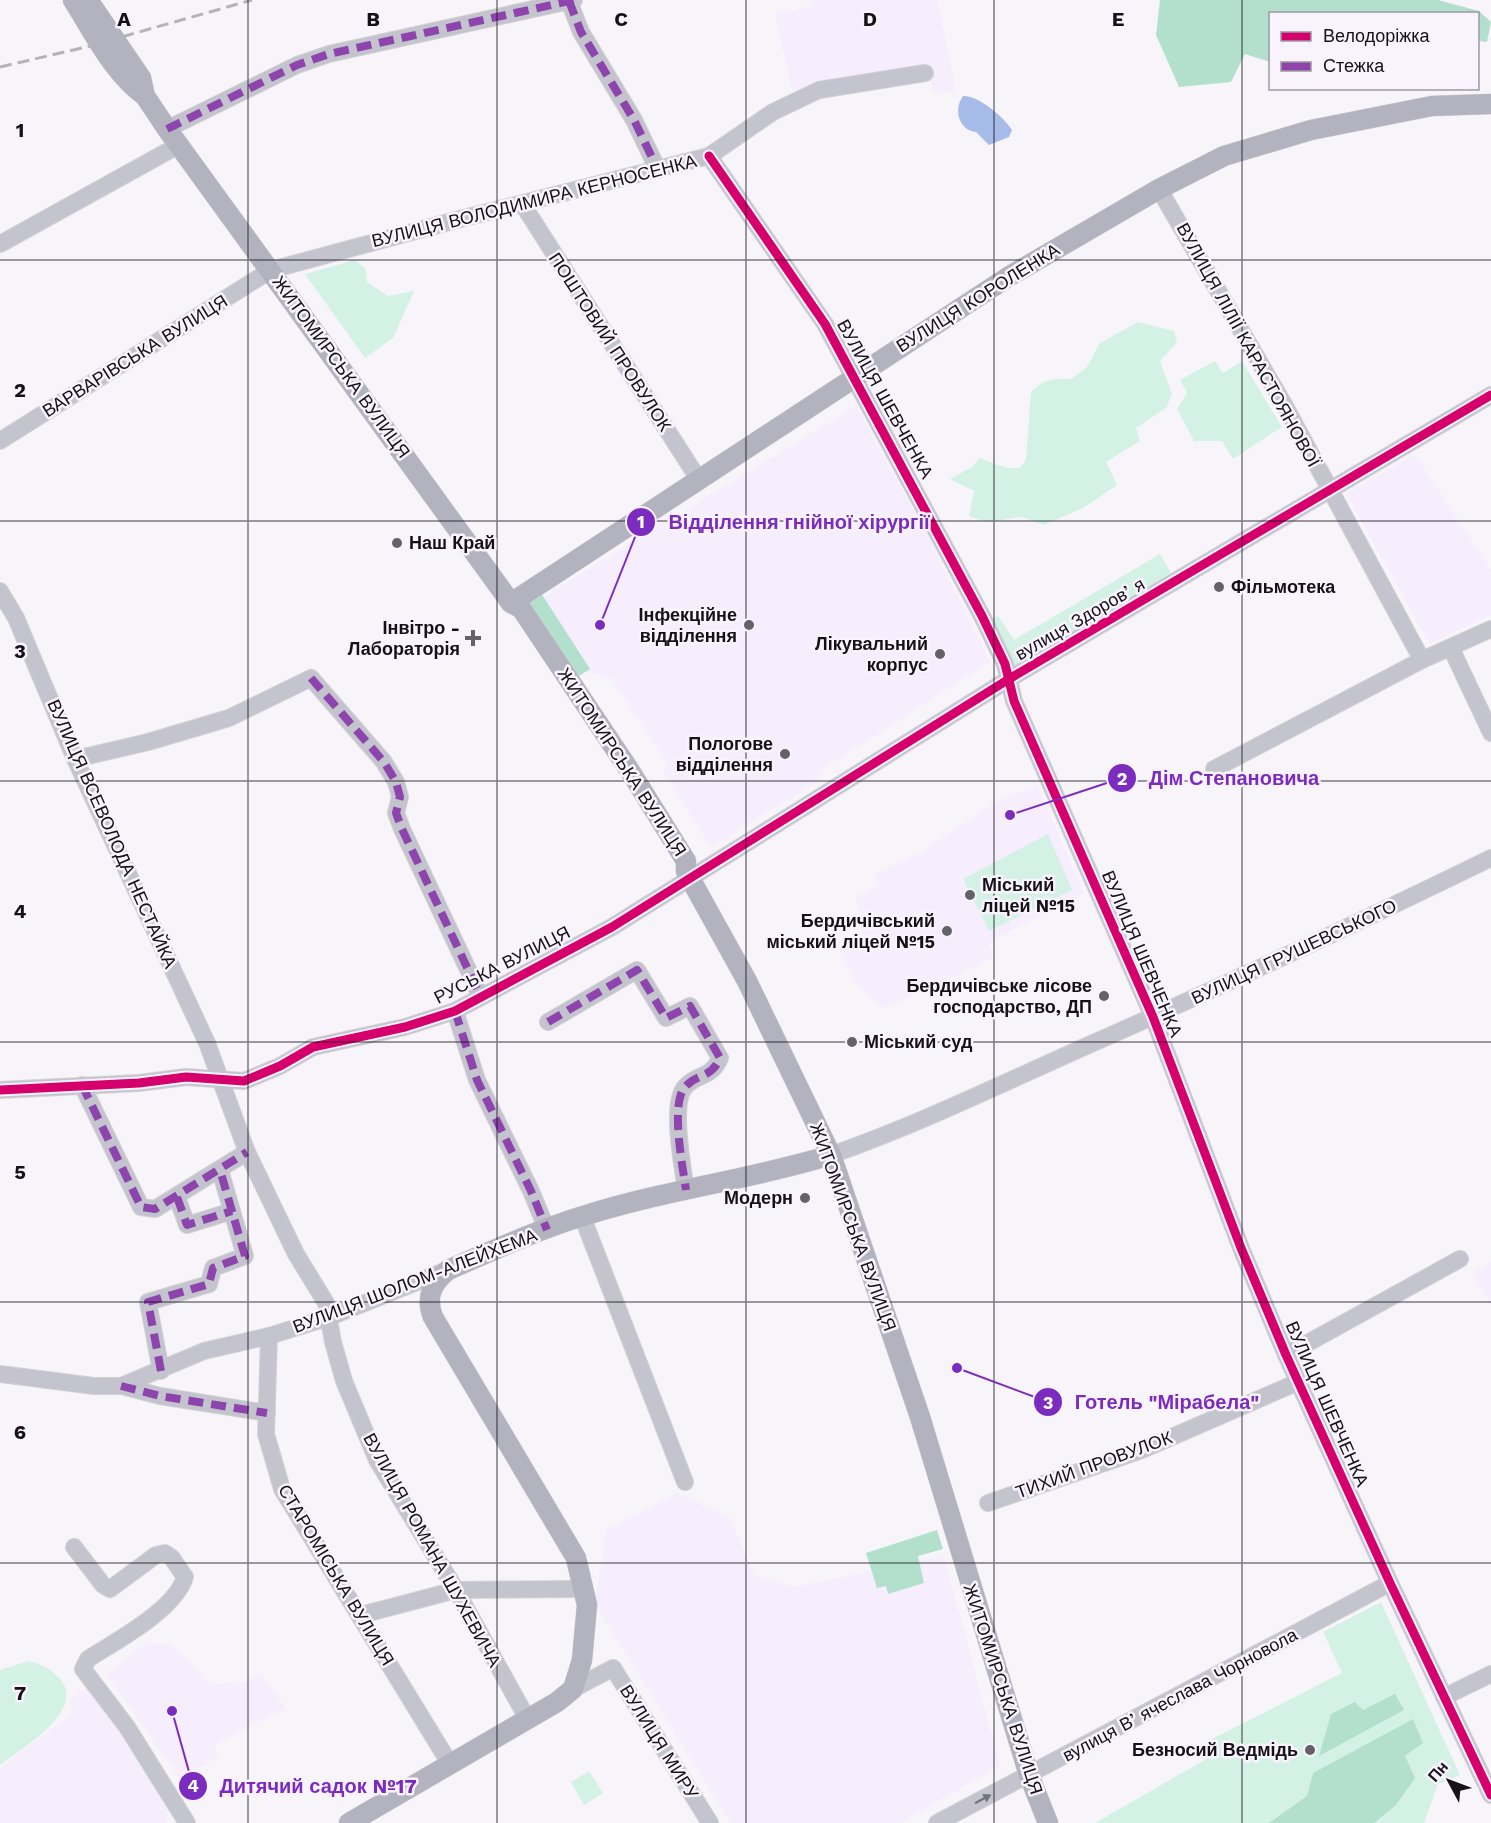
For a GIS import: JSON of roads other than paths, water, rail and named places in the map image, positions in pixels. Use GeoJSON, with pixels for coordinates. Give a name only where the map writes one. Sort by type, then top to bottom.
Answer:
{"type":"FeatureCollection","features":[{"type":"Feature","properties":{"kind":"main road"},"geometry":{"type":"LineString","coordinates":[[73,0],[112,61],[131,86],[145,96]]}},
{"type":"Feature","properties":{"kind":"main road","name":"ЖИТОМИРСЬКА ВУЛИЦЯ"},"geometry":{"type":"LineString","coordinates":[[88,0],[141,78],[145,96],[173,137],[511,603],[521,608],[687,861],[688,874],[752,991],[831,1155],[920,1416],[1029,1775],[1048,1823]]}},
{"type":"Feature","properties":{"kind":"main road","name":"ВУЛИЦЯ КОРОЛЕНКА"},"geometry":{"type":"LineString","coordinates":[[511,603],[1008,277],[1159,189],[1224,156],[1311,130],[1432,106],[1491,104]]}},
{"type":"Feature","properties":{"kind":"main road","name":"ВУЛИЦЯ ШОЛОМ-АЛЕЙХЕМА"},"geometry":{"type":"LineString","coordinates":[[448,1270],[582,1216],[686,1190],[747,1178],[831,1155]]}},
{"type":"Feature","properties":{"kind":"main road"},"geometry":{"type":"LineString","coordinates":[[349,1823],[557,1702],[573,1689],[582,1660],[586,1626],[585,1589],[566,1539],[433,1317],[429,1303],[433,1285],[448,1270]]}},
{"type":"Feature","properties":{"kind":"main road"},"geometry":{"type":"LineString","coordinates":[[557,1702],[569,1656],[578,1569]]}},
{"type":"Feature","properties":{"kind":"street"},"geometry":{"type":"LineString","coordinates":[[0,244],[173,137],[297,65],[329,54],[571,1],[581,32],[630,111],[658,170]]}},
{"type":"Feature","properties":{"kind":"street","name":"ВУЛИЦЯ ВОЛОДИМИРА КЕРНОСЕНКА"},"geometry":{"type":"LineString","coordinates":[[271,270],[709,156],[773,112],[819,90],[925,73]]}},
{"type":"Feature","properties":{"kind":"street","name":"ВУЛИЦЯ ШЕВЧЕНКА"},"geometry":{"type":"LineString","coordinates":[[709,156],[753,222],[791,272],[855,376],[1005,664],[1014,701],[1153,1017],[1237,1237],[1286,1355],[1390,1583],[1491,1795]]}},
{"type":"Feature","properties":{"kind":"street","name":"ВУЛИЦЯ ЛІЛІЇ КАРАСТОЯНОВОЇ"},"geometry":{"type":"LineString","coordinates":[[1159,189],[1285,406],[1329,492],[1422,660]]}},
{"type":"Feature","properties":{"kind":"street","name":"ПОШТОВИЙ ПРОВУЛОК"},"geometry":{"type":"LineString","coordinates":[[523,205],[699,480]]}},
{"type":"Feature","properties":{"kind":"street","name":"ВАРВАРІВСЬКА ВУЛИЦЯ"},"geometry":{"type":"LineString","coordinates":[[0,441],[271,270]]}},
{"type":"Feature","properties":{"kind":"street","name":"вулиця Здоровʼя"},"geometry":{"type":"LineString","coordinates":[[688,874],[1009,679],[1491,395]]}},
{"type":"Feature","properties":{"kind":"street","name":"ВУЛИЦЯ ВСЕВОЛОДА НЕСТАЙКА"},"geometry":{"type":"LineString","coordinates":[[0,591],[16,618],[75,759],[191,1008],[219,1079]]}},
{"type":"Feature","properties":{"kind":"street"},"geometry":{"type":"LineString","coordinates":[[1214,769],[1422,660],[1491,629]]}},
{"type":"Feature","properties":{"kind":"street"},"geometry":{"type":"LineString","coordinates":[[1451,648],[1491,734]]}},
{"type":"Feature","properties":{"kind":"street"},"geometry":{"type":"LineString","coordinates":[[75,759],[148,742],[229,718],[311,678],[384,762],[396,782],[399,797],[396,813],[402,829],[480,995]]}},
{"type":"Feature","properties":{"kind":"street","name":"ВУЛИЦЯ ГРУШЕВСЬКОГО"},"geometry":{"type":"LineString","coordinates":[[831,1155],[945,1109],[1153,1017],[1349,928],[1491,858]]}},
{"type":"Feature","properties":{"kind":"street","name":"РУСЬКА ВУЛИЦЯ"},"geometry":{"type":"LineString","coordinates":[[0,1089],[139,1083],[186,1077],[244,1081],[280,1066],[313,1047],[405,1027],[455,1011],[480,995],[612,927],[688,874]]}},
{"type":"Feature","properties":{"kind":"street"},"geometry":{"type":"LineString","coordinates":[[548,1022],[637,970],[666,1018],[690,1006],[720,1058],[715,1070],[685,1086],[679,1102],[681,1151],[686,1190]]}},
{"type":"Feature","properties":{"kind":"street"},"geometry":{"type":"LineString","coordinates":[[455,1011],[477,1080],[531,1191],[547,1230]]}},
{"type":"Feature","properties":{"kind":"street","name":"ВУЛИЦЯ РОМАНА ШУХЕВИЧА"},"geometry":{"type":"LineString","coordinates":[[219,1079],[247,1152],[296,1254],[326,1303],[333,1342],[344,1381],[377,1460],[456,1590],[528,1720]]}},
{"type":"Feature","properties":{"kind":"street"},"geometry":{"type":"LineString","coordinates":[[82,1085],[141,1208],[155,1209],[247,1152]]}},
{"type":"Feature","properties":{"kind":"street"},"geometry":{"type":"LineString","coordinates":[[161,1371],[148,1302],[209,1284],[213,1268],[245,1256],[220,1170]]}},
{"type":"Feature","properties":{"kind":"street"},"geometry":{"type":"LineString","coordinates":[[177,1197],[187,1225],[232,1211]]}},
{"type":"Feature","properties":{"kind":"street"},"geometry":{"type":"LineString","coordinates":[[582,1216],[686,1482]]}},
{"type":"Feature","properties":{"kind":"street"},"geometry":{"type":"LineString","coordinates":[[1286,1355],[1460,1259]]}},
{"type":"Feature","properties":{"kind":"street","name":"ВУЛИЦЯ ШОЛОМ-АЛЕЙХЕМА"},"geometry":{"type":"LineString","coordinates":[[0,1374],[94,1386],[121,1386],[204,1351],[269,1336],[330,1317],[448,1270]]}},
{"type":"Feature","properties":{"kind":"street","name":"СТАРОМІСЬКА ВУЛИЦЯ"},"geometry":{"type":"LineString","coordinates":[[269,1336],[266,1434],[282,1489],[450,1764]]}},
{"type":"Feature","properties":{"kind":"street","name":"ТИХИЙ ПРОВУЛОК"},"geometry":{"type":"LineString","coordinates":[[988,1503],[1142,1450],[1298,1382]]}},
{"type":"Feature","properties":{"kind":"street"},"geometry":{"type":"LineString","coordinates":[[121,1386],[160,1396],[267,1413]]}},
{"type":"Feature","properties":{"kind":"street"},"geometry":{"type":"LineString","coordinates":[[74,1547],[103,1585],[110,1589],[156,1555],[165,1553],[172,1558],[184,1577],[177,1593],[144,1623],[88,1659],[83,1669],[127,1727],[187,1823]]}},
{"type":"Feature","properties":{"kind":"street","name":"вулиця Вʼячеслава Чорновола"},"geometry":{"type":"LineString","coordinates":[[937,1823],[1390,1583]]}},
{"type":"Feature","properties":{"kind":"street"},"geometry":{"type":"LineString","coordinates":[[361,1615],[456,1590],[577,1589]]}},
{"type":"Feature","properties":{"kind":"street","name":"ВУЛИЦЯ МИРУ"},"geometry":{"type":"LineString","coordinates":[[573,1689],[613,1668],[710,1823]]}},
{"type":"Feature","properties":{"kind":"street"},"geometry":{"type":"LineString","coordinates":[[1444,1697],[1491,1674]]}},
{"type":"Feature","properties":{"kind":"water"},"geometry":{"type":"Polygon","coordinates":[[[963,96],[976,99],[997,113],[1012,130],[1009,137],[989,145],[976,132],[965,128],[958,113],[963,96]]]}},
{"type":"Feature","properties":{"kind":"railway"},"geometry":{"type":"LineString","coordinates":[[0,67],[86,47],[252,0]]}},
{"type":"Feature","properties":{"kind":"place","name":"Наш Край"},"geometry":{"type":"Point","coordinates":[397,543]}},
{"type":"Feature","properties":{"kind":"place","name":"Фільмотека"},"geometry":{"type":"Point","coordinates":[1219,587]}},
{"type":"Feature","properties":{"kind":"place","name":"Відділення гнійної хірургії"},"geometry":{"type":"Point","coordinates":[600,625]}},
{"type":"Feature","properties":{"kind":"place","name":"Інфекційне відділення"},"geometry":{"type":"Point","coordinates":[749,625]}},
{"type":"Feature","properties":{"kind":"place","name":"Інвітро - Лабораторія"},"geometry":{"type":"Point","coordinates":[473,638]}},
{"type":"Feature","properties":{"kind":"place","name":"Лікувальний корпус"},"geometry":{"type":"Point","coordinates":[940,654]}},
{"type":"Feature","properties":{"kind":"place","name":"Пологове відділення"},"geometry":{"type":"Point","coordinates":[785,754]}},
{"type":"Feature","properties":{"kind":"place","name":"Дім Степановича"},"geometry":{"type":"Point","coordinates":[1010,815]}},
{"type":"Feature","properties":{"kind":"place","name":"Міський ліцей №15"},"geometry":{"type":"Point","coordinates":[970,895]}},
{"type":"Feature","properties":{"kind":"place","name":"Бердичівський міський ліцей №15"},"geometry":{"type":"Point","coordinates":[947,931]}},
{"type":"Feature","properties":{"kind":"place","name":"Бердичівське лісове господарство, ДП"},"geometry":{"type":"Point","coordinates":[1104,996]}},
{"type":"Feature","properties":{"kind":"place","name":"Міський суд"},"geometry":{"type":"Point","coordinates":[852,1042]}},
{"type":"Feature","properties":{"kind":"place","name":"Модерн"},"geometry":{"type":"Point","coordinates":[805,1198]}},
{"type":"Feature","properties":{"kind":"place","name":"Готель \"Мірабела\""},"geometry":{"type":"Point","coordinates":[957,1368]}},
{"type":"Feature","properties":{"kind":"place","name":"Дитячий садок №17"},"geometry":{"type":"Point","coordinates":[172,1711]}},
{"type":"Feature","properties":{"kind":"place","name":"Безносий Ведмідь"},"geometry":{"type":"Point","coordinates":[1310,1750]}}]}
